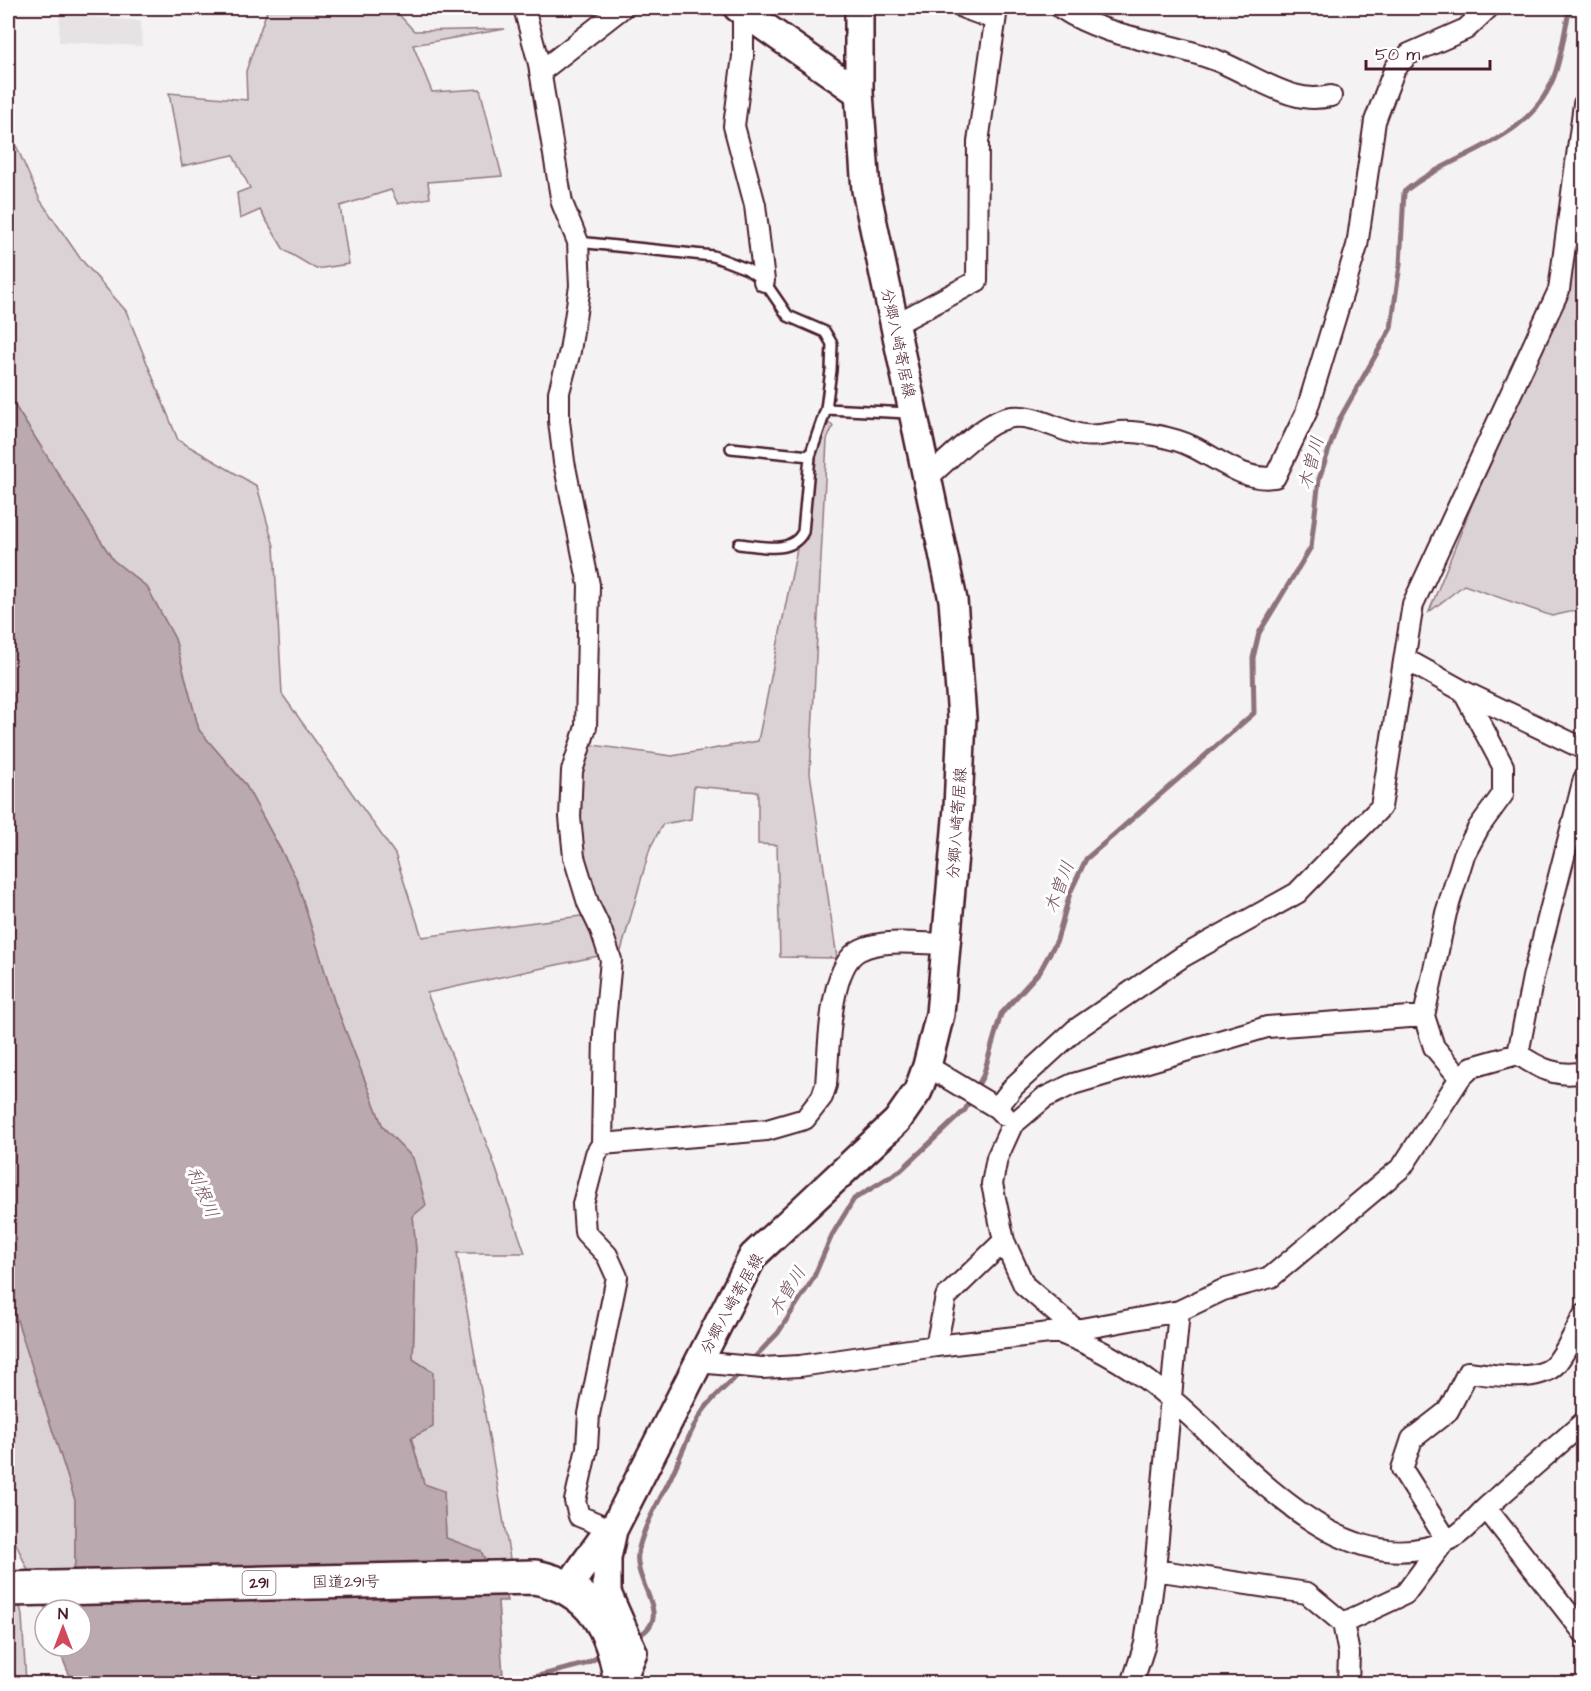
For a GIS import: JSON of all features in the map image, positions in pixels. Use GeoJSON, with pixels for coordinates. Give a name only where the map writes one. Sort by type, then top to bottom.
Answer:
{"type":"FeatureCollection","features":[{"type":"Feature","properties":{"kind":"highway","name":"国道291号"},"geometry":{"type":"LineString","coordinates":[[8,1589],[535,1577],[568,1587],[592,1608],[622,1658]]}},
{"type":"Feature","properties":{"kind":"main road","name":"分郷八崎寄居線"},"geometry":{"type":"LineString","coordinates":[[568,1587],[603,1538],[613,1530],[711,1364],[753,1256],[897,1121],[918,1091],[940,1014],[958,808],[961,696],[953,600],[866,190],[859,93],[859,8]]}},
{"type":"Feature","properties":{"kind":"main road"},"geometry":{"type":"LineString","coordinates":[[743,9],[859,93]]}},
{"type":"Feature","properties":{"kind":"main road"},"geometry":{"type":"LineString","coordinates":[[613,1530],[608,1558],[607,1593],[622,1658]]}},
{"type":"Feature","properties":{"kind":"street"},"geometry":{"type":"LineString","coordinates":[[524,8],[540,72],[562,203],[578,242],[580,286],[570,351],[559,392],[559,421],[564,462],[589,585],[586,727],[572,771],[570,817],[574,857],[588,903],[611,960],[604,1034],[602,1144],[596,1154],[583,1204],[585,1232],[608,1255],[617,1277],[589,1414],[587,1448],[575,1501],[579,1516],[613,1530]]}},
{"type":"Feature","properties":{"kind":"street"},"geometry":{"type":"LineString","coordinates":[[540,72],[622,8]]}},
{"type":"Feature","properties":{"kind":"street"},"geometry":{"type":"LineString","coordinates":[[894,325],[977,281],[978,142],[995,13],[964,8]]}},
{"type":"Feature","properties":{"kind":"street"},"geometry":{"type":"LineString","coordinates":[[1061,8],[1082,22],[1113,34],[1216,60],[1292,95],[1314,99],[1330,96]]}},
{"type":"Feature","properties":{"kind":"street"},"geometry":{"type":"LineString","coordinates":[[927,478],[993,425],[1006,418],[1020,416],[1081,435],[1135,433],[1188,444],[1260,480],[1275,477],[1306,413],[1357,246],[1375,121],[1395,68],[1408,54],[1466,29],[1488,8]]}},
{"type":"Feature","properties":{"kind":"street"},"geometry":{"type":"LineString","coordinates":[[743,9],[743,56],[734,126],[755,205],[764,281]]}},
{"type":"Feature","properties":{"kind":"street"},"geometry":{"type":"LineString","coordinates":[[992,1105],[1075,1030],[1182,957],[1297,893],[1381,807],[1413,604],[1559,290],[1584,105]]}},
{"type":"Feature","properties":{"kind":"street"},"geometry":{"type":"LineString","coordinates":[[1405,659],[1463,691],[1584,749]]}},
{"type":"Feature","properties":{"kind":"street"},"geometry":{"type":"LineString","coordinates":[[1460,1077],[1434,1047],[1424,1016],[1446,913],[1464,855],[1479,826],[1503,794],[1503,766],[1463,691]]}},
{"type":"Feature","properties":{"kind":"street"},"geometry":{"type":"LineString","coordinates":[[1518,1054],[1533,976],[1584,779]]}},
{"type":"Feature","properties":{"kind":"street"},"geometry":{"type":"LineString","coordinates":[[602,1144],[767,1130],[805,1119],[822,1097],[826,1085],[836,983],[847,961],[858,950],[878,945],[947,944]]}},
{"type":"Feature","properties":{"kind":"street"},"geometry":{"type":"LineString","coordinates":[[1424,1016],[1267,1027],[1073,1084],[1044,1098],[1012,1125],[997,1158],[992,1184],[1004,1241],[1024,1285],[1066,1331],[1093,1345],[1170,1398],[1302,1515],[1329,1533],[1383,1549],[1421,1550],[1455,1536],[1584,1422]]}},
{"type":"Feature","properties":{"kind":"street"},"geometry":{"type":"LineString","coordinates":[[1518,1054],[1538,1068],[1570,1075],[1584,1071]]}},
{"type":"Feature","properties":{"kind":"street"},"geometry":{"type":"LineString","coordinates":[[711,1364],[762,1368],[800,1366],[936,1346],[1066,1331],[1179,1311],[1223,1290],[1271,1277],[1402,1167],[1460,1077],[1472,1067],[1518,1054]]}},
{"type":"Feature","properties":{"kind":"street"},"geometry":{"type":"LineString","coordinates":[[927,1066],[992,1105],[1012,1125]]}},
{"type":"Feature","properties":{"kind":"street"},"geometry":{"type":"LineString","coordinates":[[936,1346],[946,1296],[1004,1241]]}},
{"type":"Feature","properties":{"kind":"street"},"geometry":{"type":"LineString","coordinates":[[1132,1683],[1144,1644],[1155,1570],[1179,1311]]}},
{"type":"Feature","properties":{"kind":"street"},"geometry":{"type":"LineString","coordinates":[[1446,1539],[1402,1469],[1412,1439],[1448,1411],[1468,1372],[1499,1376],[1540,1375],[1555,1365],[1584,1315]]}},
{"type":"Feature","properties":{"kind":"street"},"geometry":{"type":"LineString","coordinates":[[1486,1508],[1584,1633]]}},
{"type":"Feature","properties":{"kind":"street"},"geometry":{"type":"LineString","coordinates":[[1343,1623],[1405,1594],[1446,1539]]}},
{"type":"Feature","properties":{"kind":"street"},"geometry":{"type":"LineString","coordinates":[[1155,1570],[1306,1593],[1343,1623],[1349,1654],[1347,1683]]}},
{"type":"Feature","properties":{"kind":"lane"},"geometry":{"type":"LineString","coordinates":[[578,242],[713,256],[747,268],[764,281],[788,316],[825,332],[832,344],[826,409],[810,456],[804,532],[799,540],[778,548],[739,544]]}},
{"type":"Feature","properties":{"kind":"lane"},"geometry":{"type":"LineString","coordinates":[[826,409],[914,413]]}},
{"type":"Feature","properties":{"kind":"lane"},"geometry":{"type":"LineString","coordinates":[[731,448],[810,456]]}},
{"type":"Feature","properties":{"kind":"shaded area"},"geometry":{"type":"Polygon","coordinates":[[[268,8],[393,8],[414,31],[505,29],[413,45],[432,92],[480,89],[502,176],[428,182],[430,198],[398,204],[391,190],[340,206],[349,264],[316,269],[284,250],[260,210],[240,219],[237,193],[250,188],[233,155],[182,166],[169,93],[247,100],[246,71],[268,8]]]}},
{"type":"Feature","properties":{"kind":"shaded area"},"geometry":{"type":"Polygon","coordinates":[[[60,15],[141,21],[142,46],[59,42],[60,15]]]}},
{"type":"Feature","properties":{"kind":"shaded area"},"geometry":{"type":"Polygon","coordinates":[[[8,127],[40,200],[80,258],[126,311],[178,440],[257,486],[274,546],[282,694],[395,854],[422,937],[581,916],[598,908],[583,852],[576,785],[586,744],[672,756],[758,741],[798,544],[807,539],[818,440],[829,423],[833,426],[827,440],[810,773],[837,958],[780,957],[777,845],[758,844],[758,792],[694,786],[691,819],[663,824],[650,848],[621,951],[427,993],[490,1152],[525,1253],[457,1253],[511,1564],[485,1560],[481,1551],[446,1538],[444,1491],[424,1484],[411,1437],[416,1251],[412,1158],[383,1127],[334,1001],[296,878],[245,784],[199,730],[175,639],[147,587],[113,560],[8,395],[8,127]]]}},
{"type":"Feature","properties":{"kind":"shaded area"},"geometry":{"type":"Polygon","coordinates":[[[1583,208],[1583,609],[1552,616],[1464,585],[1429,612],[1473,502],[1562,307],[1583,208]]]}},
{"type":"Feature","properties":{"kind":"shaded area"},"geometry":{"type":"Polygon","coordinates":[[[8,1292],[75,1500],[75,1563],[68,1598],[41,1598],[8,1526],[8,1292]]]}},
{"type":"Feature","properties":{"kind":"shaded area"},"geometry":{"type":"Polygon","coordinates":[[[8,1541],[22,1616],[26,1683],[8,1683],[8,1541]]]}},
{"type":"Feature","properties":{"kind":"water","name":"利根川"},"geometry":{"type":"Polygon","coordinates":[[[8,395],[113,560],[147,587],[175,639],[199,730],[245,784],[296,878],[334,1001],[383,1127],[413,1158],[426,1205],[413,1216],[416,1251],[413,1359],[433,1372],[433,1427],[411,1438],[424,1484],[444,1491],[446,1538],[481,1551],[485,1560],[500,1563],[507,1601],[498,1601],[503,1676],[501,1683],[77,1683],[69,1674],[62,1658],[93,1658],[93,1598],[68,1598],[75,1563],[75,1500],[8,1292],[8,395]]]}},
{"type":"Feature","properties":{"kind":"waterway","name":"木曽川"},"geometry":{"type":"LineString","coordinates":[[975,1090],[983,1076],[1001,1014],[1040,971],[1057,940],[1070,893],[1086,859],[1254,713],[1253,658],[1259,633],[1311,547],[1319,479],[1339,420],[1391,328],[1400,265],[1404,192],[1423,178],[1507,133],[1526,118],[1541,101],[1553,79],[1559,62],[1570,8]]}},
{"type":"Feature","properties":{"kind":"waterway","name":"木曽川"},"geometry":{"type":"LineString","coordinates":[[750,1362],[778,1333],[813,1279],[832,1235],[854,1199],[901,1170],[965,1110],[971,1098]]}},
{"type":"Feature","properties":{"kind":"waterway","name":"木曽川"},"geometry":{"type":"LineString","coordinates":[[636,1637],[648,1629],[653,1619],[653,1609],[640,1574],[638,1561],[639,1548],[645,1530],[701,1414],[742,1371]]}},
{"type":"Feature","properties":{"kind":"waterway","name":"木曽川"},"geometry":{"type":"LineString","coordinates":[[507,1684],[585,1664],[604,1654]]}}]}
